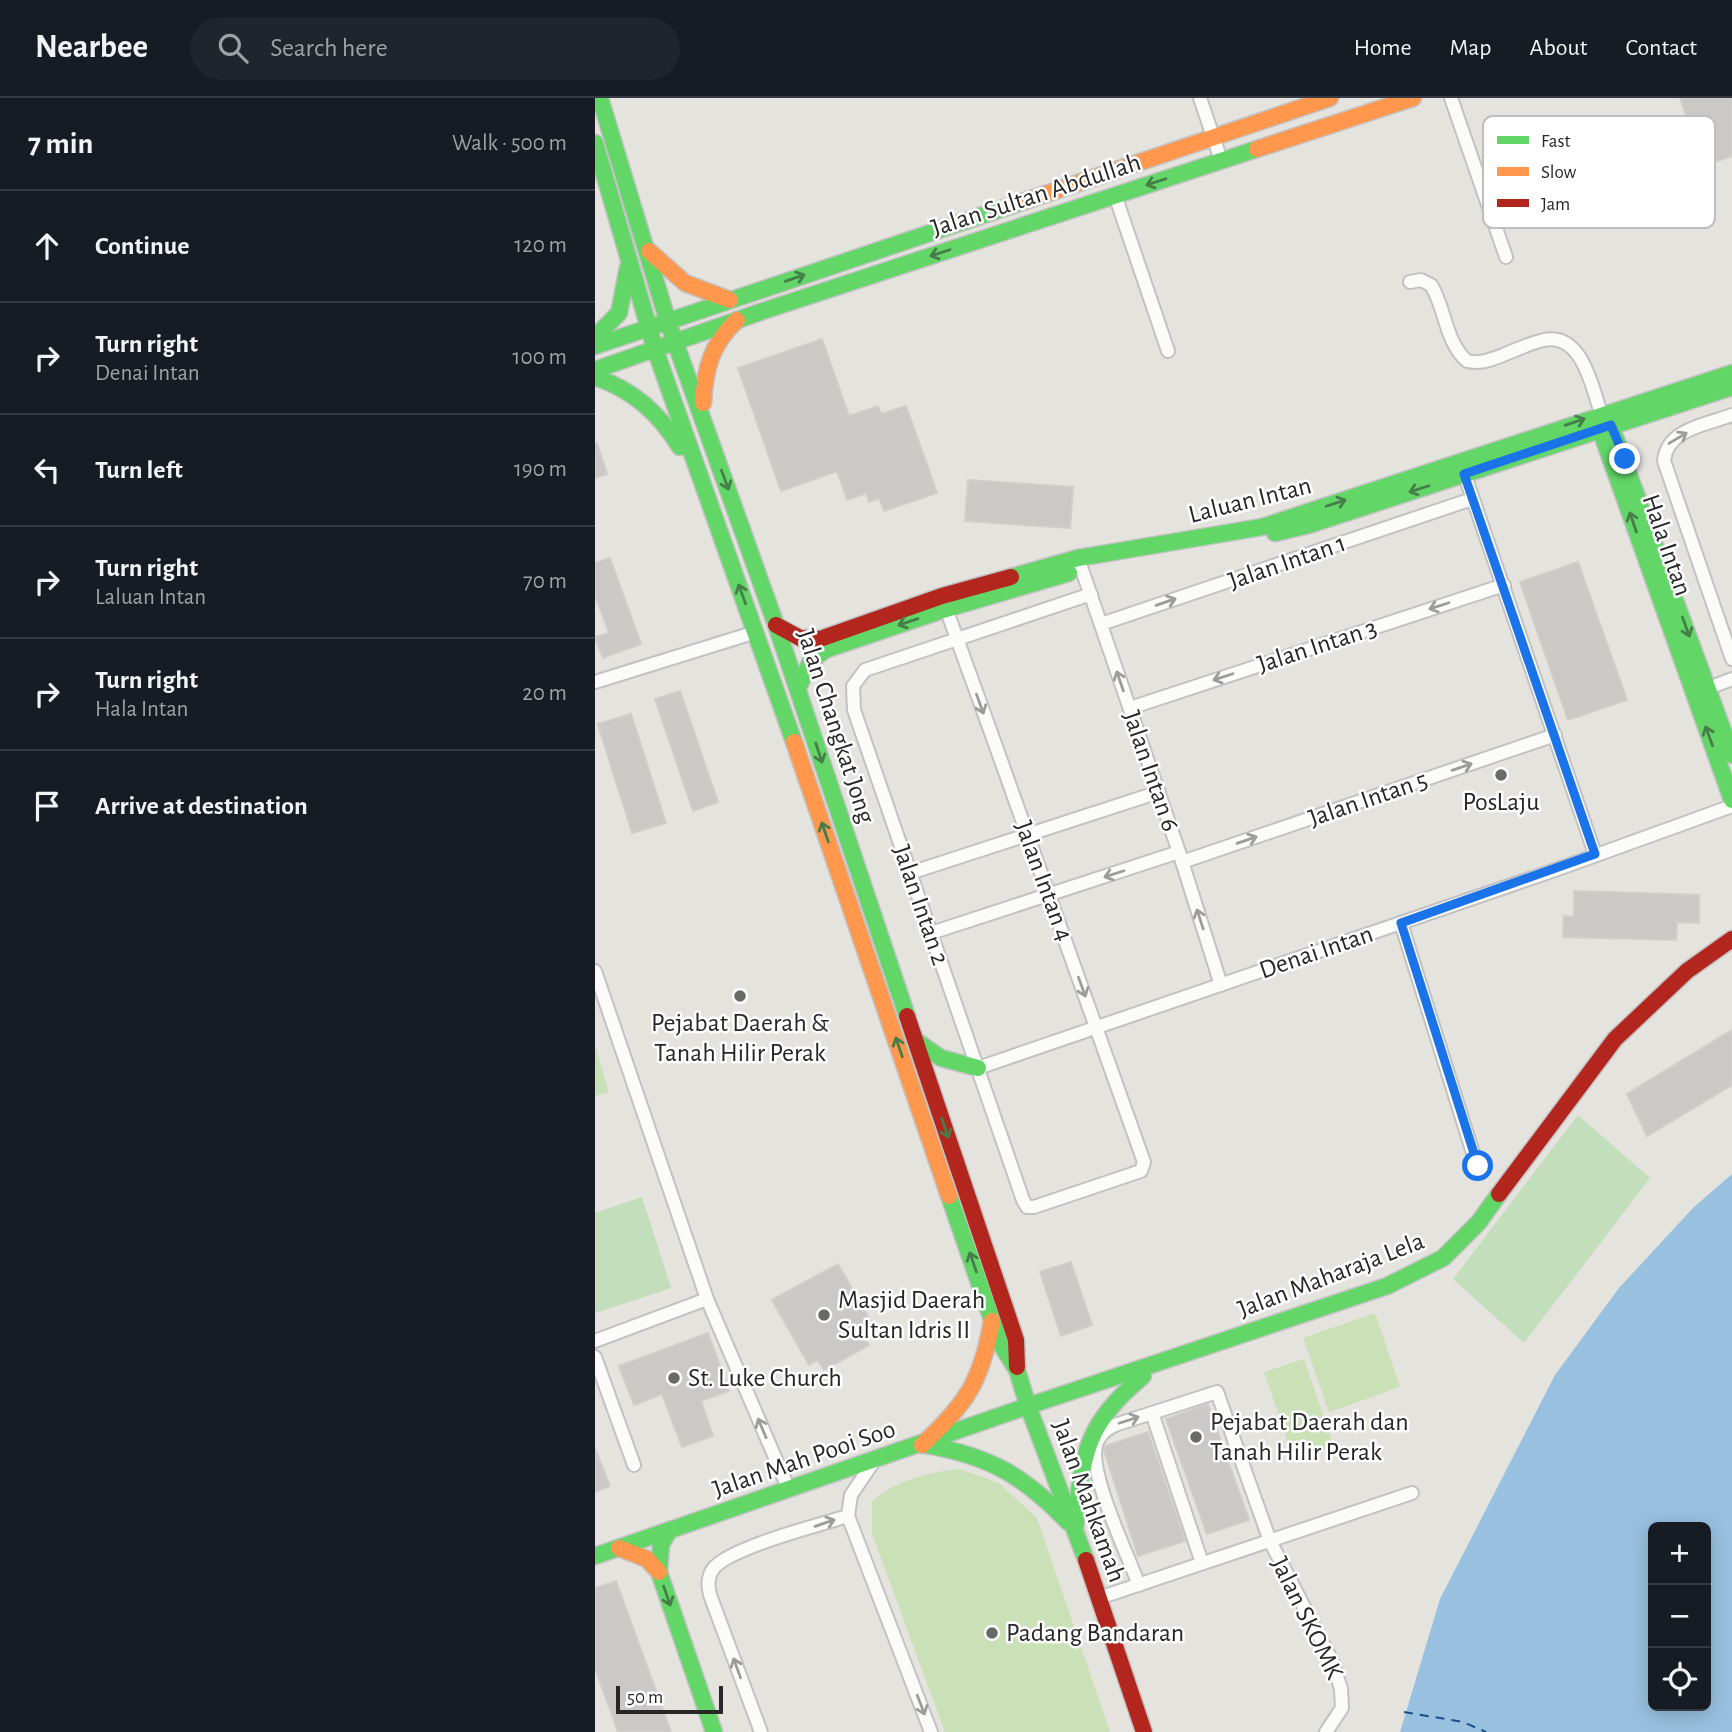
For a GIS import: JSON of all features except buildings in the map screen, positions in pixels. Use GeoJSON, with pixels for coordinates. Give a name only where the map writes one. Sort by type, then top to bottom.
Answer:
{"type":"FeatureCollection","features":[{"type":"Feature","properties":{"kind":"main road","name":"Jalan Changkat Jong"},"geometry":{"type":"LineString","coordinates":[[600,98],[668,322],[776,625],[1016,1340],[1017,1370],[1028,1406]]}},
{"type":"Feature","properties":{"kind":"main road","name":"Jalan Sultan Abdullah"},"geometry":{"type":"LineString","coordinates":[[595,346],[1330,98]]}},
{"type":"Feature","properties":{"kind":"main road","name":"Jalan Sultan Abdullah"},"geometry":{"type":"LineString","coordinates":[[595,370],[737,320],[1413,98]]}},
{"type":"Feature","properties":{"kind":"main road","name":"Jalan Changkat Jong"},"geometry":{"type":"LineString","coordinates":[[595,143],[648,329],[756,632],[1000,1343],[1017,1370]]}},
{"type":"Feature","properties":{"kind":"main road"},"geometry":{"type":"LineString","coordinates":[[645,246],[663,267],[686,285],[711,296],[730,300]]}},
{"type":"Feature","properties":{"kind":"main road"},"geometry":{"type":"LineString","coordinates":[[595,337],[619,313],[629,262]]}},
{"type":"Feature","properties":{"kind":"main road"},"geometry":{"type":"LineString","coordinates":[[702,416],[706,360],[719,336],[737,320]]}},
{"type":"Feature","properties":{"kind":"main road","name":"Laluan Intan"},"geometry":{"type":"LineString","coordinates":[[1604,422],[1732,373]]}},
{"type":"Feature","properties":{"kind":"main road"},"geometry":{"type":"LineString","coordinates":[[595,377],[619,386],[657,414],[702,482]]}},
{"type":"Feature","properties":{"kind":"main road","name":"Laluan Intan"},"geometry":{"type":"LineString","coordinates":[[776,625],[800,638],[820,639],[1080,564],[1262,527],[1462,468],[1604,422],[1732,387]]}},
{"type":"Feature","properties":{"kind":"main road","name":"Hala Intan"},"geometry":{"type":"LineString","coordinates":[[1604,422],[1701,691],[1732,803]]}},
{"type":"Feature","properties":{"kind":"main road","name":"Laluan Intan"},"geometry":{"type":"LineString","coordinates":[[797,688],[811,661],[825,650],[944,602]]}},
{"type":"Feature","properties":{"kind":"main road","name":"Hala Intan"},"geometry":{"type":"LineString","coordinates":[[1701,691],[1732,755]]}},
{"type":"Feature","properties":{"kind":"main road","name":"Jalan Maharaja Lela"},"geometry":{"type":"LineString","coordinates":[[1028,1406],[1387,1286],[1443,1258],[1479,1222],[1601,1056],[1687,971],[1732,939]]}},
{"type":"Feature","properties":{"kind":"main road","name":"Jalan Maharaja Lela"},"geometry":{"type":"LineString","coordinates":[[1663,995],[1693,981],[1732,955]]}},
{"type":"Feature","properties":{"kind":"main road"},"geometry":{"type":"LineString","coordinates":[[915,1040],[941,1058],[978,1069]]}},
{"type":"Feature","properties":{"kind":"main road"},"geometry":{"type":"LineString","coordinates":[[922,1445],[950,1419],[975,1388],[985,1366],[992,1320]]}},
{"type":"Feature","properties":{"kind":"main road"},"geometry":{"type":"LineString","coordinates":[[1075,1529],[1083,1450],[1093,1426],[1121,1393],[1157,1365]]}},
{"type":"Feature","properties":{"kind":"main road","name":"Jalan Mah Pooi Soo"},"geometry":{"type":"LineString","coordinates":[[595,1556],[922,1445],[1028,1406]]}},
{"type":"Feature","properties":{"kind":"main road","name":"Jalan Mahkamah"},"geometry":{"type":"LineString","coordinates":[[1028,1406],[1075,1529],[1144,1732]]}},
{"type":"Feature","properties":{"kind":"main road"},"geometry":{"type":"LineString","coordinates":[[922,1445],[957,1449],[1005,1465],[1044,1496],[1075,1529]]}},
{"type":"Feature","properties":{"kind":"main road"},"geometry":{"type":"LineString","coordinates":[[669,1531],[661,1544],[659,1572],[714,1732]]}},
{"type":"Feature","properties":{"kind":"main road"},"geometry":{"type":"LineString","coordinates":[[619,1548],[647,1559],[659,1572]]}},
{"type":"Feature","properties":{"kind":"street"},"geometry":{"type":"LineString","coordinates":[[1200,98],[1221,160]]}},
{"type":"Feature","properties":{"kind":"street"},"geometry":{"type":"LineString","coordinates":[[1451,98],[1483,191]]}},
{"type":"Feature","properties":{"kind":"street"},"geometry":{"type":"LineString","coordinates":[[1115,195],[1168,351]]}},
{"type":"Feature","properties":{"kind":"street"},"geometry":{"type":"LineString","coordinates":[[1496,228],[1506,257]]}},
{"type":"Feature","properties":{"kind":"street"},"geometry":{"type":"LineString","coordinates":[[1410,282],[1421,280],[1431,285],[1454,344],[1467,361],[1489,360],[1544,340],[1558,339],[1569,345],[1585,369],[1604,422]]}},
{"type":"Feature","properties":{"kind":"street"},"geometry":{"type":"LineString","coordinates":[[1732,415],[1674,438],[1665,447],[1664,461],[1732,659]]}},
{"type":"Feature","properties":{"kind":"street"},"geometry":{"type":"LineString","coordinates":[[1462,468],[1595,854]]}},
{"type":"Feature","properties":{"kind":"street","name":"Jalan Intan 1"},"geometry":{"type":"LineString","coordinates":[[1101,624],[1472,499]]}},
{"type":"Feature","properties":{"kind":"street","name":"Jalan Intan 6"},"geometry":{"type":"LineString","coordinates":[[1080,564],[1181,857],[1221,985]]}},
{"type":"Feature","properties":{"kind":"street","name":"Jalan Intan 3"},"geometry":{"type":"LineString","coordinates":[[1130,708],[1504,585]]}},
{"type":"Feature","properties":{"kind":"street","name":"Jalan Intan 2"},"geometry":{"type":"LineString","coordinates":[[1027,1207],[854,710],[853,686],[865,670],[1091,594]]}},
{"type":"Feature","properties":{"kind":"street","name":"Jalan Intan 4"},"geometry":{"type":"LineString","coordinates":[[944,602],[1144,1167],[1069,1196],[1027,1207]]}},
{"type":"Feature","properties":{"kind":"street"},"geometry":{"type":"LineString","coordinates":[[595,682],[756,632]]}},
{"type":"Feature","properties":{"kind":"street"},"geometry":{"type":"LineString","coordinates":[[1701,691],[1732,679]]}},
{"type":"Feature","properties":{"kind":"street","name":"Jalan Intan 5"},"geometry":{"type":"LineString","coordinates":[[931,933],[1181,857],[1555,735]]}},
{"type":"Feature","properties":{"kind":"street"},"geometry":{"type":"LineString","coordinates":[[910,873],[1159,792]]}},
{"type":"Feature","properties":{"kind":"street","name":"Denai Intan"},"geometry":{"type":"LineString","coordinates":[[978,1069],[1401,923],[1732,803]]}},
{"type":"Feature","properties":{"kind":"street"},"geometry":{"type":"LineString","coordinates":[[1401,923],[1478,1166]]}},
{"type":"Feature","properties":{"kind":"street"},"geometry":{"type":"LineString","coordinates":[[595,971],[707,1299],[789,1490]]}},
{"type":"Feature","properties":{"kind":"street"},"geometry":{"type":"LineString","coordinates":[[595,1340],[707,1299]]}},
{"type":"Feature","properties":{"kind":"street"},"geometry":{"type":"LineString","coordinates":[[595,1357],[634,1465]]}},
{"type":"Feature","properties":{"kind":"street","name":"Jalan SKOMK"},"geometry":{"type":"LineString","coordinates":[[1152,1413],[1217,1392],[1270,1541],[1333,1663],[1341,1689],[1342,1708],[1326,1732]]}},
{"type":"Feature","properties":{"kind":"street"},"geometry":{"type":"LineString","coordinates":[[1139,1585],[1102,1486],[1095,1454],[1103,1432],[1152,1413],[1202,1563]]}},
{"type":"Feature","properties":{"kind":"street"},"geometry":{"type":"LineString","coordinates":[[874,1461],[851,1495],[848,1516],[931,1732]]}},
{"type":"Feature","properties":{"kind":"street"},"geometry":{"type":"LineString","coordinates":[[1099,1598],[1412,1493]]}},
{"type":"Feature","properties":{"kind":"street"},"geometry":{"type":"LineString","coordinates":[[761,1732],[710,1595],[710,1572],[729,1556],[848,1516]]}},
{"type":"Feature","properties":{"kind":"green space"},"geometry":{"type":"Polygon","coordinates":[[[595,1045],[609,1092],[595,1096],[595,1045]]]}},
{"type":"Feature","properties":{"kind":"green space"},"geometry":{"type":"Polygon","coordinates":[[[1578,1115],[1650,1178],[1524,1343],[1453,1279],[1578,1115]]]}},
{"type":"Feature","properties":{"kind":"green space"},"geometry":{"type":"Polygon","coordinates":[[[642,1197],[671,1288],[595,1313],[595,1213],[642,1197]]]}},
{"type":"Feature","properties":{"kind":"green space"},"geometry":{"type":"Polygon","coordinates":[[[1375,1313],[1400,1387],[1329,1412],[1303,1338],[1375,1313]]]}},
{"type":"Feature","properties":{"kind":"green space"},"geometry":{"type":"Polygon","coordinates":[[[1304,1359],[1334,1447],[1294,1460],[1264,1372],[1304,1359]]]}},
{"type":"Feature","properties":{"kind":"green space","name":"Padang Bandaran"},"geometry":{"type":"Polygon","coordinates":[[[960,1469],[999,1483],[1037,1518],[1110,1732],[945,1732],[872,1534],[872,1502],[901,1483],[937,1472],[960,1469]]]}},
{"type":"Feature","properties":{"kind":"water"},"geometry":{"type":"Polygon","coordinates":[[[1732,1174],[1732,1732],[1400,1732],[1440,1599],[1555,1375],[1619,1288],[1693,1208],[1732,1174]]]}},
{"type":"Feature","properties":{"kind":"ferry route"},"geometry":{"type":"LineString","coordinates":[[1404,1712],[1463,1722],[1486,1732]]}},
{"type":"Feature","properties":{"kind":"traffic: fast"},"geometry":{"type":"LineString","coordinates":[[600,98],[668,322],[776,625],[907,1016]]}},
{"type":"Feature","properties":{"kind":"traffic: fast"},"geometry":{"type":"LineString","coordinates":[[595,143],[655,349],[794,742]]}},
{"type":"Feature","properties":{"kind":"traffic: fast"},"geometry":{"type":"LineString","coordinates":[[595,370],[763,311],[1257,149]]}},
{"type":"Feature","properties":{"kind":"traffic: fast"},"geometry":{"type":"LineString","coordinates":[[595,346],[1025,201]]}},
{"type":"Feature","properties":{"kind":"traffic: fast"},"geometry":{"type":"LineString","coordinates":[[595,337],[619,313],[628,267]]}},
{"type":"Feature","properties":{"kind":"traffic: fast"},"geometry":{"type":"LineString","coordinates":[[1011,577],[1078,558],[1262,527],[1732,373]]}},
{"type":"Feature","properties":{"kind":"traffic: fast"},"geometry":{"type":"LineString","coordinates":[[595,377],[609,382],[644,404],[680,447]]}},
{"type":"Feature","properties":{"kind":"traffic: fast"},"geometry":{"type":"LineString","coordinates":[[1275,533],[1309,525],[1732,387]]}},
{"type":"Feature","properties":{"kind":"traffic: fast"},"geometry":{"type":"LineString","coordinates":[[1601,417],[1600,429],[1732,800]]}},
{"type":"Feature","properties":{"kind":"traffic: fast"},"geometry":{"type":"LineString","coordinates":[[1615,437],[1732,755]]}},
{"type":"Feature","properties":{"kind":"traffic: fast"},"geometry":{"type":"LineString","coordinates":[[798,688],[811,661],[825,650],[946,609],[1069,573]]}},
{"type":"Feature","properties":{"kind":"traffic: fast"},"geometry":{"type":"LineString","coordinates":[[915,1040],[941,1058],[978,1068]]}},
{"type":"Feature","properties":{"kind":"traffic: fast"},"geometry":{"type":"LineString","coordinates":[[949,1196],[1000,1343],[1017,1370],[1028,1406],[1387,1286],[1443,1258],[1479,1222],[1499,1194]]}},
{"type":"Feature","properties":{"kind":"traffic: fast"},"geometry":{"type":"LineString","coordinates":[[1075,1529],[1084,1461],[1089,1444],[1108,1411],[1143,1376]]}},
{"type":"Feature","properties":{"kind":"traffic: fast"},"geometry":{"type":"LineString","coordinates":[[595,1556],[1028,1406],[1086,1560]]}},
{"type":"Feature","properties":{"kind":"traffic: fast"},"geometry":{"type":"LineString","coordinates":[[926,1445],[969,1455],[1005,1470],[1036,1492],[1068,1522]]}},
{"type":"Feature","properties":{"kind":"traffic: fast"},"geometry":{"type":"LineString","coordinates":[[669,1531],[661,1544],[659,1572],[714,1732]]}},
{"type":"Feature","properties":{"kind":"traffic: slow"},"geometry":{"type":"LineString","coordinates":[[1025,201],[1330,98]]}},
{"type":"Feature","properties":{"kind":"traffic: slow"},"geometry":{"type":"LineString","coordinates":[[1257,149],[1413,98]]}},
{"type":"Feature","properties":{"kind":"traffic: slow"},"geometry":{"type":"LineString","coordinates":[[649,251],[685,283],[730,300]]}},
{"type":"Feature","properties":{"kind":"traffic: slow"},"geometry":{"type":"LineString","coordinates":[[703,403],[705,379],[715,348],[737,320]]}},
{"type":"Feature","properties":{"kind":"traffic: slow"},"geometry":{"type":"LineString","coordinates":[[794,742],[949,1196]]}},
{"type":"Feature","properties":{"kind":"traffic: slow"},"geometry":{"type":"LineString","coordinates":[[922,1445],[970,1390],[983,1360],[992,1321]]}},
{"type":"Feature","properties":{"kind":"traffic: slow"},"geometry":{"type":"LineString","coordinates":[[619,1548],[647,1559],[659,1572]]}},
{"type":"Feature","properties":{"kind":"traffic: jam"},"geometry":{"type":"LineString","coordinates":[[776,625],[800,638],[820,639],[942,596],[1011,577]]}},
{"type":"Feature","properties":{"kind":"traffic: jam"},"geometry":{"type":"LineString","coordinates":[[1499,1194],[1615,1039],[1687,971],[1732,939]]}},
{"type":"Feature","properties":{"kind":"traffic: jam"},"geometry":{"type":"LineString","coordinates":[[907,1016],[1016,1340],[1017,1367]]}},
{"type":"Feature","properties":{"kind":"traffic: jam"},"geometry":{"type":"LineString","coordinates":[[1086,1560],[1144,1732]]}},
{"type":"Feature","properties":{"kind":"place","name":"PosLaju"},"geometry":{"type":"Point","coordinates":[1501,775]}},
{"type":"Feature","properties":{"kind":"place","name":"Pejabat Daerah & Tanah Hilir Perak"},"geometry":{"type":"Point","coordinates":[740,996]}},
{"type":"Feature","properties":{"kind":"place","name":"Masjid Daerah Sultan Idris II"},"geometry":{"type":"Point","coordinates":[824,1315]}},
{"type":"Feature","properties":{"kind":"place","name":"St. Luke Church"},"geometry":{"type":"Point","coordinates":[674,1378]}},
{"type":"Feature","properties":{"kind":"place","name":"Pejabat Daerah dan Tanah Hilir Perak"},"geometry":{"type":"Point","coordinates":[1196,1437]}},
{"type":"Feature","properties":{"kind":"place","name":"Padang Bandaran"},"geometry":{"type":"Point","coordinates":[992,1633]}},
{"type":"Feature","properties":{"kind":"route"},"geometry":{"type":"LineString","coordinates":[[1478,1166],[1401,923],[1595,854],[1464,474],[1611,425],[1625,459]]}}]}
